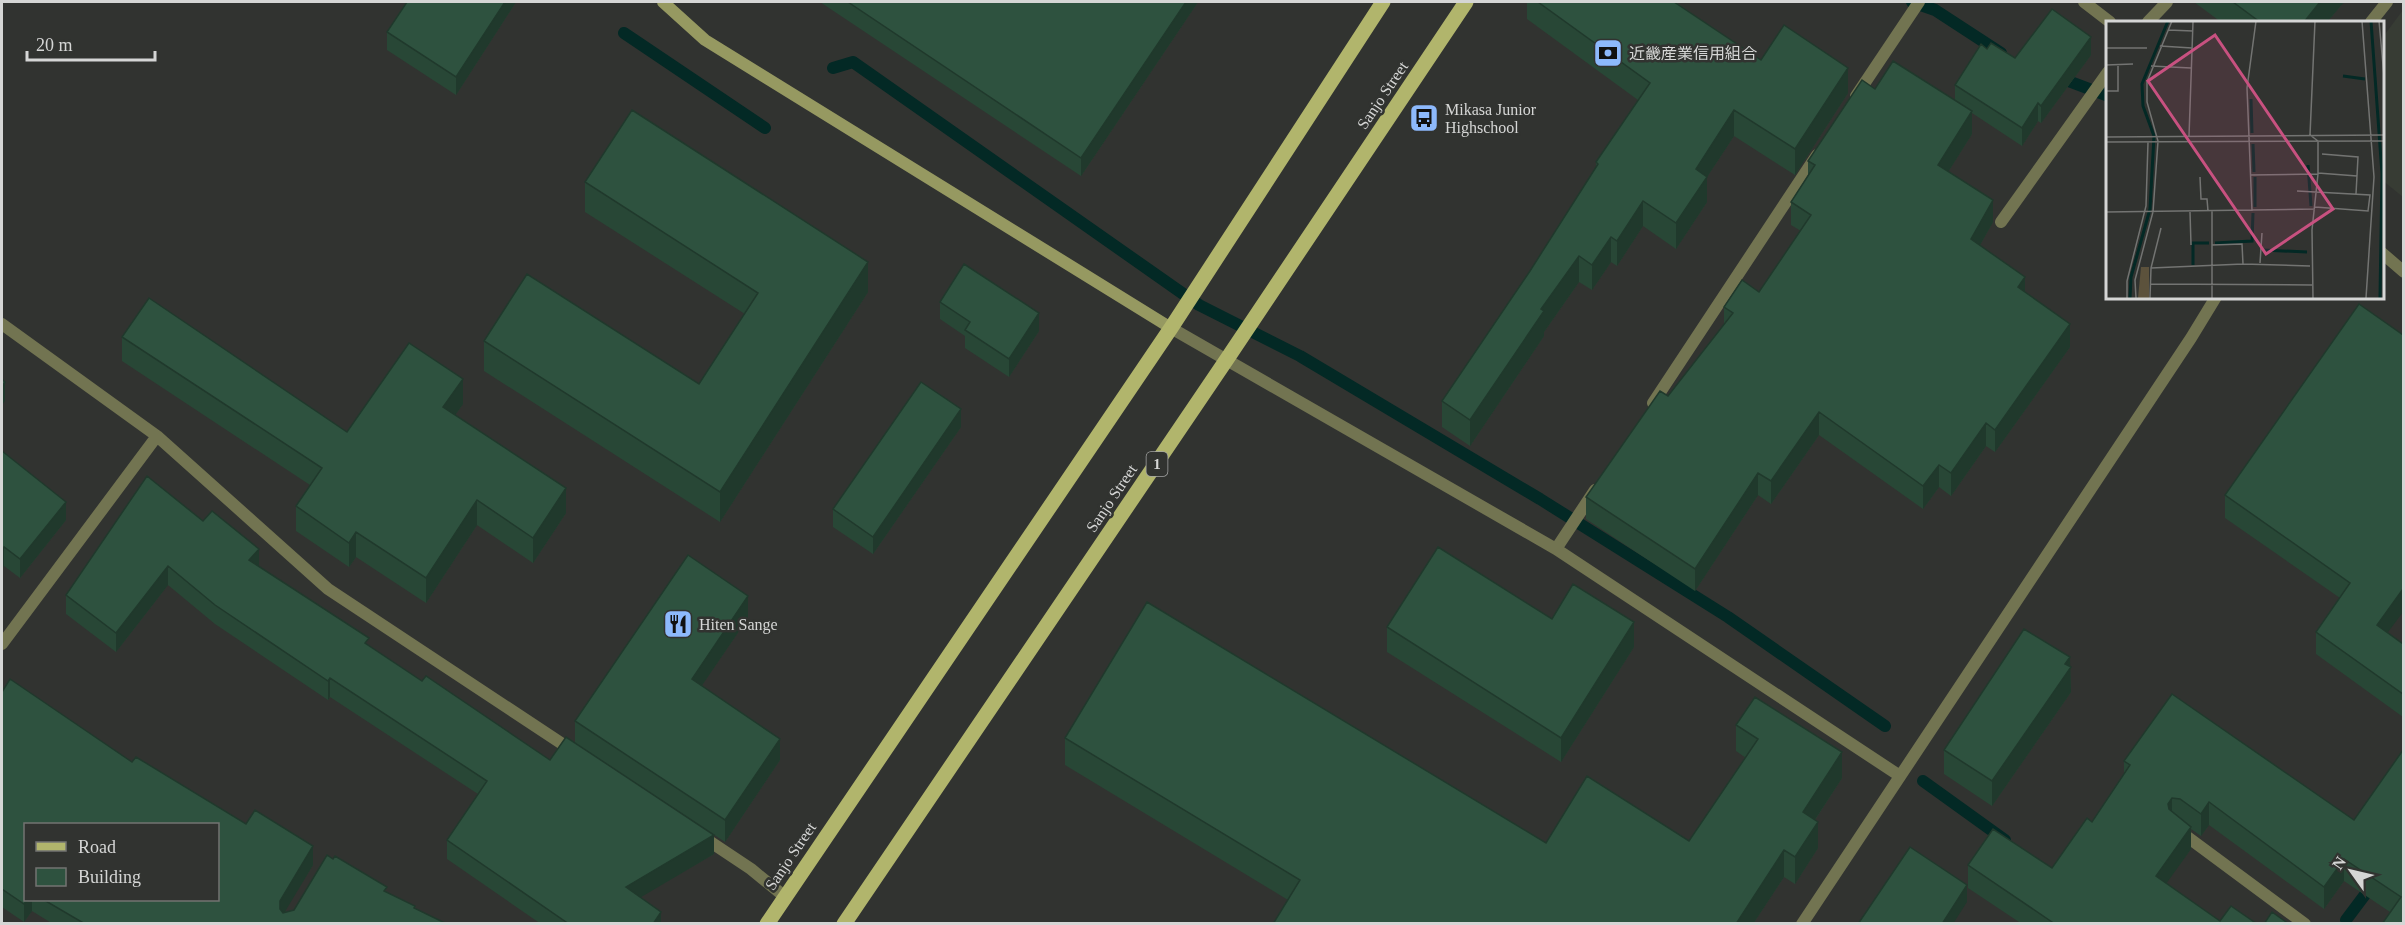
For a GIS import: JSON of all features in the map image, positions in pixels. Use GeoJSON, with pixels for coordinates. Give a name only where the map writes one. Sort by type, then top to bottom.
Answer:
{"type":"FeatureCollection","features":[{"type":"Feature","properties":{"kind":"main road","name":"Sanjo Street"},"geometry":{"type":"LineString","coordinates":[[767,924],[1171,328],[1383,2]]}},
{"type":"Feature","properties":{"kind":"main road","name":"Sanjo Street"},"geometry":{"type":"LineString","coordinates":[[844,924],[1466,2]]}},
{"type":"Feature","properties":{"kind":"street"},"geometry":{"type":"LineString","coordinates":[[663,2],[705,40],[1171,328],[1556,549],[1900,776]]}},
{"type":"Feature","properties":{"kind":"street"},"geometry":{"type":"LineString","coordinates":[[1846,111],[1919,2]]}},
{"type":"Feature","properties":{"kind":"street"},"geometry":{"type":"LineString","coordinates":[[2084,2],[2109,21]]}},
{"type":"Feature","properties":{"kind":"street"},"geometry":{"type":"LineString","coordinates":[[2149,21],[2167,2]]}},
{"type":"Feature","properties":{"kind":"street"},"geometry":{"type":"LineString","coordinates":[[2372,21],[2387,2]]}},
{"type":"Feature","properties":{"kind":"street"},"geometry":{"type":"LineString","coordinates":[[2001,222],[2106,75]]}},
{"type":"Feature","properties":{"kind":"street"},"geometry":{"type":"LineString","coordinates":[[1648,410],[1826,141]]}},
{"type":"Feature","properties":{"kind":"street"},"geometry":{"type":"LineString","coordinates":[[2384,255],[2403,272]]}},
{"type":"Feature","properties":{"kind":"street"},"geometry":{"type":"LineString","coordinates":[[1802,924],[2215,298]]}},
{"type":"Feature","properties":{"kind":"street"},"geometry":{"type":"LineString","coordinates":[[2,324],[158,436],[328,589],[584,758]]}},
{"type":"Feature","properties":{"kind":"street"},"geometry":{"type":"LineString","coordinates":[[2,644],[158,436]]}},
{"type":"Feature","properties":{"kind":"street"},"geometry":{"type":"LineString","coordinates":[[1556,549],[1602,480]]}},
{"type":"Feature","properties":{"kind":"street"},"geometry":{"type":"LineString","coordinates":[[2176,828],[2305,924]]}},
{"type":"Feature","properties":{"kind":"street"},"geometry":{"type":"LineString","coordinates":[[692,830],[751,869],[784,896]]}},
{"type":"Feature","properties":{"kind":"shaded area"},"geometry":{"type":"Polygon","coordinates":[[[2403,10],[2403,197],[2384,182],[2384,36],[2403,10]]]}},
{"type":"Feature","properties":{"kind":"building"},"geometry":{"type":"Polygon","coordinates":[[[407,2],[505,2],[456,77],[387,32],[407,2]]]}},
{"type":"Feature","properties":{"kind":"building"},"geometry":{"type":"Polygon","coordinates":[[[848,2],[1186,2],[1081,158],[848,2]]]}},
{"type":"Feature","properties":{"kind":"building"},"geometry":{"type":"Polygon","coordinates":[[[1538,2],[1674,2],[1761,60],[1784,25],[1848,68],[1795,149],[1734,110],[1696,169],[1707,177],[1676,223],[1643,201],[1617,241],[1611,237],[1592,265],[1579,256],[1541,309],[1544,311],[1470,420],[1442,401],[1530,271],[1598,164],[1596,162],[1650,83],[1538,2]]]}},
{"type":"Feature","properties":{"kind":"building"},"geometry":{"type":"Polygon","coordinates":[[[2233,2],[2320,2],[2305,21],[2259,21],[2233,2]]]}},
{"type":"Feature","properties":{"kind":"building"},"geometry":{"type":"Polygon","coordinates":[[[2052,9],[2091,37],[2041,106],[2038,103],[2022,128],[1955,85],[1981,44],[1987,49],[1991,43],[2015,58],[2052,9]]]}},
{"type":"Feature","properties":{"kind":"building"},"geometry":{"type":"Polygon","coordinates":[[[1893,61],[1972,111],[1938,165],[1993,200],[1971,239],[2025,277],[2018,287],[2070,324],[1995,430],[1986,423],[1951,473],[1939,465],[1923,486],[1819,412],[1771,481],[1758,473],[1695,569],[1586,497],[1660,391],[1668,396],[1733,313],[1724,307],[1742,280],[1759,292],[1811,215],[1791,202],[1815,165],[1808,161],[1862,80],[1875,89],[1893,61]]]}},
{"type":"Feature","properties":{"kind":"building"},"geometry":{"type":"Polygon","coordinates":[[[632,110],[868,262],[720,492],[484,341],[527,274],[699,384],[758,293],[585,182],[632,110]]]}},
{"type":"Feature","properties":{"kind":"building"},"geometry":{"type":"Polygon","coordinates":[[[964,264],[1039,313],[1009,359],[965,330],[970,322],[940,302],[964,264]]]}},
{"type":"Feature","properties":{"kind":"building"},"geometry":{"type":"Polygon","coordinates":[[[149,298],[347,432],[409,343],[463,379],[443,407],[566,488],[533,538],[477,500],[426,578],[356,532],[349,543],[296,506],[322,468],[122,337],[149,298]]]}},
{"type":"Feature","properties":{"kind":"building"},"geometry":{"type":"Polygon","coordinates":[[[2359,304],[2403,335],[2403,589],[2377,625],[2403,644],[2403,694],[2316,632],[2350,583],[2225,495],[2359,304]]]}},
{"type":"Feature","properties":{"kind":"building"},"geometry":{"type":"Polygon","coordinates":[[[921,382],[961,409],[873,537],[833,509],[921,382]]]}},
{"type":"Feature","properties":{"kind":"building"},"geometry":{"type":"Polygon","coordinates":[[[2,451],[66,502],[20,559],[4,547],[2,551],[2,451]]]}},
{"type":"Feature","properties":{"kind":"building"},"geometry":{"type":"Polygon","coordinates":[[[147,476],[203,521],[212,511],[259,549],[249,560],[369,638],[365,643],[422,681],[426,676],[550,760],[566,737],[714,835],[626,887],[661,912],[653,924],[569,924],[447,840],[487,781],[330,678],[328,681],[215,605],[168,566],[116,633],[66,595],[147,476]]]}},
{"type":"Feature","properties":{"kind":"building"},"geometry":{"type":"Polygon","coordinates":[[[1438,547],[1552,619],[1573,584],[1634,622],[1561,738],[1387,627],[1438,547]]]}},
{"type":"Feature","properties":{"kind":"building"},"geometry":{"type":"Polygon","coordinates":[[[688,555],[748,596],[692,679],[780,739],[725,820],[575,721],[688,555]]]}},
{"type":"Feature","properties":{"kind":"building"},"geometry":{"type":"Polygon","coordinates":[[[1147,602],[1546,843],[1587,776],[1689,841],[1758,739],[1736,725],[1755,697],[1842,752],[1803,812],[1818,822],[1795,857],[1784,850],[1736,924],[1273,924],[1300,880],[1065,738],[1147,602]]]}},
{"type":"Feature","properties":{"kind":"building"},"geometry":{"type":"Polygon","coordinates":[[[2024,629],[2070,657],[2065,664],[2071,667],[1992,781],[1944,750],[2024,629]]]}},
{"type":"Feature","properties":{"kind":"building"},"geometry":{"type":"Polygon","coordinates":[[[10,679],[132,762],[136,757],[246,824],[255,810],[313,846],[280,901],[280,909],[283,913],[294,910],[327,855],[333,859],[335,856],[387,887],[384,891],[447,924],[85,924],[46,901],[219,901],[219,823],[24,823],[24,901],[26,901],[24,904],[2,889],[2,692],[10,679]]]}},
{"type":"Feature","properties":{"kind":"building"},"geometry":{"type":"Polygon","coordinates":[[[2172,694],[2354,820],[2403,750],[2403,924],[2382,924],[2401,897],[2344,859],[2324,887],[2209,802],[2201,814],[2180,799],[2172,798],[2168,804],[2169,809],[2191,827],[2156,876],[2220,921],[2231,906],[2257,924],[2055,924],[1968,865],[1993,829],[2052,868],[2087,818],[2092,822],[2130,765],[2124,761],[2172,694]]]}},
{"type":"Feature","properties":{"kind":"building"},"geometry":{"type":"Polygon","coordinates":[[[1910,847],[1967,885],[1942,924],[1858,924],[1910,847]]]}},
{"type":"Feature","properties":{"kind":"building"},"geometry":{"type":"Polygon","coordinates":[[[2272,912],[2289,924],[2264,924],[2272,912]]]}},
{"type":"Feature","properties":{"kind":"waterway"},"geometry":{"type":"LineString","coordinates":[[1912,2],[1935,10],[2001,53]]}},
{"type":"Feature","properties":{"kind":"waterway"},"geometry":{"type":"LineString","coordinates":[[624,33],[765,128]]}},
{"type":"Feature","properties":{"kind":"waterway"},"geometry":{"type":"LineString","coordinates":[[833,68],[853,62],[1199,305],[1300,356],[1540,499],[1728,617],[1885,726]]}},
{"type":"Feature","properties":{"kind":"waterway"},"geometry":{"type":"LineString","coordinates":[[2055,76],[2106,95]]}},
{"type":"Feature","properties":{"kind":"waterway"},"geometry":{"type":"LineString","coordinates":[[1923,781],[2005,840]]}},
{"type":"Feature","properties":{"kind":"waterway"},"geometry":{"type":"LineString","coordinates":[[2346,920],[2373,884]]}},
{"type":"Feature","properties":{"kind":"place","name":"近畿産業信用組合"},"geometry":{"type":"Point","coordinates":[1608,53]}},
{"type":"Feature","properties":{"kind":"place","name":"Mikasa Junior Highschool"},"geometry":{"type":"Point","coordinates":[1424,118]}},
{"type":"Feature","properties":{"kind":"place","name":"Hiten Sange"},"geometry":{"type":"Point","coordinates":[678,624]}}]}
